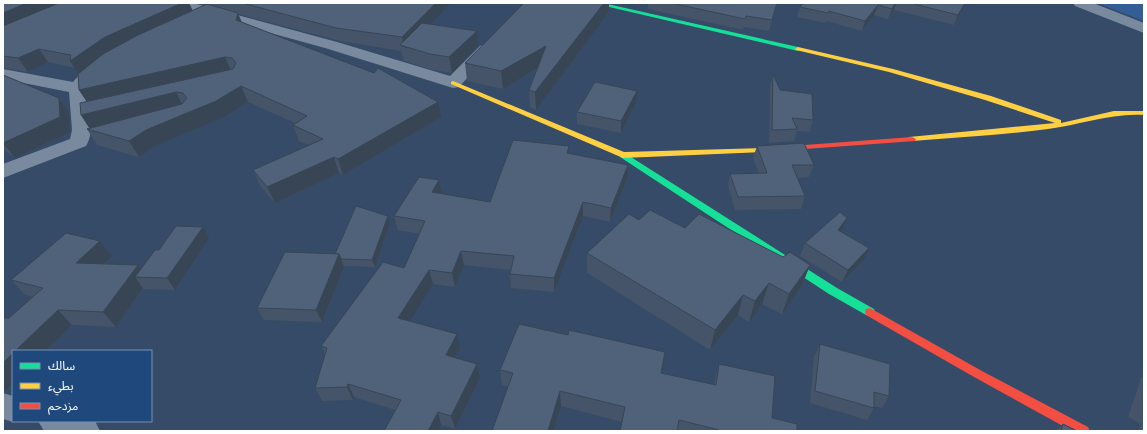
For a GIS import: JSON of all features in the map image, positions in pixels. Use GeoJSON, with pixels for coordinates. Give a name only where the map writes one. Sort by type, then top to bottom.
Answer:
{"type":"FeatureCollection","features":[{"type":"Feature","properties":{"kind":"street"},"geometry":{"type":"LineString","coordinates":[[177,3],[331,45],[453,82],[622,155],[833,291],[978,374],[1084,431]]}},
{"type":"Feature","properties":{"kind":"street"},"geometry":{"type":"LineString","coordinates":[[595,3],[618,6],[891,70],[988,98],[1067,124]]}},
{"type":"Feature","properties":{"kind":"street"},"geometry":{"type":"LineString","coordinates":[[1080,3],[1144,28]]}},
{"type":"Feature","properties":{"kind":"street"},"geometry":{"type":"LineString","coordinates":[[190,23],[210,13]]}},
{"type":"Feature","properties":{"kind":"street"},"geometry":{"type":"LineString","coordinates":[[453,82],[498,37]]}},
{"type":"Feature","properties":{"kind":"street"},"geometry":{"type":"LineString","coordinates":[[77,88],[84,79],[115,60]]}},
{"type":"Feature","properties":{"kind":"street"},"geometry":{"type":"LineString","coordinates":[[3,74],[77,88]]}},
{"type":"Feature","properties":{"kind":"street"},"geometry":{"type":"LineString","coordinates":[[77,88],[87,114],[81,130],[79,142]]}},
{"type":"Feature","properties":{"kind":"street"},"geometry":{"type":"LineString","coordinates":[[622,155],[753,151],[1067,124],[1111,113],[1129,111],[1144,113]]}},
{"type":"Feature","properties":{"kind":"street"},"geometry":{"type":"LineString","coordinates":[[3,171],[79,142],[101,136]]}},
{"type":"Feature","properties":{"kind":"street"},"geometry":{"type":"LineString","coordinates":[[56,422],[85,431]]}},
{"type":"Feature","properties":{"kind":"shaded area"},"geometry":{"type":"Polygon","coordinates":[[[1097,3],[1144,3],[1144,21],[1097,3]]]}},
{"type":"Feature","properties":{"kind":"building"},"geometry":{"type":"Polygon","coordinates":[[[3,3],[27,3],[3,13],[3,3]]]}},
{"type":"Feature","properties":{"kind":"building"},"geometry":{"type":"Polygon","coordinates":[[[59,3],[182,3],[105,37],[70,61],[71,55],[39,49],[18,58],[3,56],[3,26],[59,3]]]}},
{"type":"Feature","properties":{"kind":"building"},"geometry":{"type":"Polygon","coordinates":[[[242,3],[436,3],[402,37],[336,28],[242,3]]]}},
{"type":"Feature","properties":{"kind":"building"},"geometry":{"type":"Polygon","coordinates":[[[524,3],[604,3],[535,92],[529,90],[546,46],[501,71],[465,63],[524,3]]]}},
{"type":"Feature","properties":{"kind":"building"},"geometry":{"type":"Polygon","coordinates":[[[671,3],[777,3],[772,20],[746,16],[745,19],[671,3]]]}},
{"type":"Feature","properties":{"kind":"building"},"geometry":{"type":"Polygon","coordinates":[[[804,3],[895,3],[892,9],[878,5],[865,21],[829,11],[828,13],[800,7],[804,3]]]}},
{"type":"Feature","properties":{"kind":"building"},"geometry":{"type":"Polygon","coordinates":[[[910,3],[965,3],[958,15],[910,3]]]}},
{"type":"Feature","properties":{"kind":"building"},"geometry":{"type":"Polygon","coordinates":[[[207,4],[238,13],[236,20],[374,73],[378,68],[438,102],[338,159],[334,157],[267,187],[253,170],[323,139],[293,125],[307,116],[241,86],[216,101],[146,130],[129,141],[87,129],[182,104],[187,98],[183,93],[176,92],[81,115],[80,103],[233,69],[236,63],[232,58],[225,57],[79,90],[78,74],[103,54],[138,35],[207,4]]]}},
{"type":"Feature","properties":{"kind":"building"},"geometry":{"type":"Polygon","coordinates":[[[422,23],[477,31],[449,57],[430,54],[400,45],[422,23]]]}},
{"type":"Feature","properties":{"kind":"building"},"geometry":{"type":"Polygon","coordinates":[[[773,74],[780,90],[812,94],[813,120],[792,118],[797,129],[772,130],[773,74]]]}},
{"type":"Feature","properties":{"kind":"building"},"geometry":{"type":"Polygon","coordinates":[[[3,75],[59,98],[60,117],[3,143],[3,75]]]}},
{"type":"Feature","properties":{"kind":"building"},"geometry":{"type":"Polygon","coordinates":[[[595,82],[637,91],[621,121],[577,112],[595,82]]]}},
{"type":"Feature","properties":{"kind":"building"},"geometry":{"type":"Polygon","coordinates":[[[513,140],[569,146],[567,153],[628,165],[611,208],[583,202],[554,278],[510,274],[514,256],[461,251],[452,273],[429,270],[398,318],[457,334],[446,355],[477,364],[451,416],[438,412],[428,431],[384,431],[401,400],[348,384],[347,387],[315,388],[327,348],[321,346],[383,262],[404,268],[425,221],[394,216],[419,177],[439,180],[432,192],[490,202],[513,140]]]}},
{"type":"Feature","properties":{"kind":"building"},"geometry":{"type":"Polygon","coordinates":[[[804,143],[814,165],[792,165],[805,196],[738,197],[730,174],[767,173],[757,146],[804,143]]]}},
{"type":"Feature","properties":{"kind":"building"},"geometry":{"type":"Polygon","coordinates":[[[356,206],[388,216],[372,260],[341,259],[339,254],[335,254],[356,206]]]}},
{"type":"Feature","properties":{"kind":"building"},"geometry":{"type":"Polygon","coordinates":[[[650,210],[685,228],[699,214],[783,257],[790,252],[810,265],[789,294],[769,283],[755,301],[743,295],[715,330],[587,253],[629,214],[639,220],[650,210]]]}},
{"type":"Feature","properties":{"kind":"building"},"geometry":{"type":"Polygon","coordinates":[[[840,212],[847,218],[838,230],[869,248],[848,270],[805,243],[840,212]]]}},
{"type":"Feature","properties":{"kind":"building"},"geometry":{"type":"Polygon","coordinates":[[[176,226],[203,227],[167,278],[135,277],[155,250],[159,250],[176,226]]]}},
{"type":"Feature","properties":{"kind":"building"},"geometry":{"type":"Polygon","coordinates":[[[66,233],[100,241],[76,263],[138,265],[103,312],[58,310],[16,350],[12,350],[12,354],[3,363],[3,318],[9,318],[43,288],[11,280],[66,233]]]}},
{"type":"Feature","properties":{"kind":"building"},"geometry":{"type":"Polygon","coordinates":[[[285,252],[339,254],[316,310],[257,308],[285,252]]]}},
{"type":"Feature","properties":{"kind":"building"},"geometry":{"type":"Polygon","coordinates":[[[519,324],[568,335],[569,330],[665,352],[661,373],[716,385],[719,364],[775,376],[772,418],[797,424],[797,431],[719,431],[679,420],[677,431],[620,431],[625,407],[560,391],[548,431],[492,431],[513,373],[500,370],[519,324]]]}},
{"type":"Feature","properties":{"kind":"building"},"geometry":{"type":"Polygon","coordinates":[[[820,344],[890,364],[889,396],[874,392],[874,408],[815,391],[820,344]]]}},
{"type":"Feature","properties":{"kind":"building"},"geometry":{"type":"Polygon","coordinates":[[[1063,424],[1077,431],[1061,431],[1063,424]]]}},
{"type":"Feature","properties":{"kind":"traffic: fast"},"geometry":{"type":"LineString","coordinates":[[595,3],[798,49]]}},
{"type":"Feature","properties":{"kind":"traffic: fast"},"geometry":{"type":"LineString","coordinates":[[623,155],[833,291],[870,312]]}},
{"type":"Feature","properties":{"kind":"traffic: slow"},"geometry":{"type":"LineString","coordinates":[[798,49],[891,70],[988,98],[1058,122]]}},
{"type":"Feature","properties":{"kind":"traffic: slow"},"geometry":{"type":"LineString","coordinates":[[453,83],[623,155],[764,150]]}},
{"type":"Feature","properties":{"kind":"traffic: slow"},"geometry":{"type":"LineString","coordinates":[[912,139],[1029,129],[1067,124],[1124,112],[1144,113]]}},
{"type":"Feature","properties":{"kind":"traffic: jam"},"geometry":{"type":"LineString","coordinates":[[764,150],[912,139]]}},
{"type":"Feature","properties":{"kind":"traffic: jam"},"geometry":{"type":"LineString","coordinates":[[870,312],[978,374],[1084,431]]}}]}
